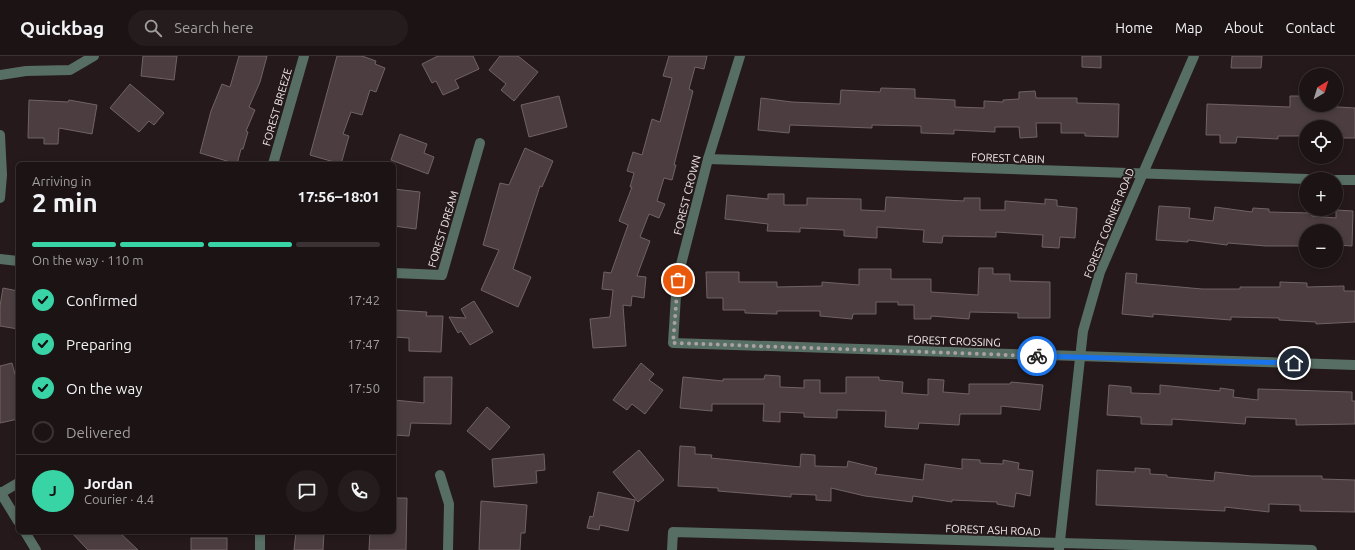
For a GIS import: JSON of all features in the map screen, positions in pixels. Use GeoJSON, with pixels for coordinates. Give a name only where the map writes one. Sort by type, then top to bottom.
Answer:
{"type":"FeatureCollection","features":[{"type":"Feature","properties":{"kind":"street"},"geometry":{"type":"LineString","coordinates":[[0,75],[26,71],[70,70],[94,56]]}},
{"type":"Feature","properties":{"kind":"street","name":"FOREST BREEZE"},"geometry":{"type":"LineString","coordinates":[[274,162],[304,56]]}},
{"type":"Feature","properties":{"kind":"street","name":"FOREST CROWN"},"geometry":{"type":"LineString","coordinates":[[673,343],[678,280],[708,159],[740,56]]}},
{"type":"Feature","properties":{"kind":"street","name":"FOREST CORNER ROAD"},"geometry":{"type":"LineString","coordinates":[[1059,547],[1083,331],[1100,272],[1194,56]]}},
{"type":"Feature","properties":{"kind":"street"},"geometry":{"type":"LineString","coordinates":[[0,135],[2,175],[0,198]]}},
{"type":"Feature","properties":{"kind":"street","name":"FOREST DREAM"},"geometry":{"type":"LineString","coordinates":[[396,273],[442,275],[480,144]]}},
{"type":"Feature","properties":{"kind":"street","name":"FOREST CABIN"},"geometry":{"type":"LineString","coordinates":[[708,159],[1141,175],[1299,179]]}},
{"type":"Feature","properties":{"kind":"street"},"geometry":{"type":"LineString","coordinates":[[1343,180],[1355,180]]}},
{"type":"Feature","properties":{"kind":"street"},"geometry":{"type":"LineString","coordinates":[[0,259],[16,261]]}},
{"type":"Feature","properties":{"kind":"street","name":"FOREST CROSSING"},"geometry":{"type":"LineString","coordinates":[[673,343],[1355,365]]}},
{"type":"Feature","properties":{"kind":"street"},"geometry":{"type":"LineString","coordinates":[[440,475],[449,504],[448,550]]}},
{"type":"Feature","properties":{"kind":"street"},"geometry":{"type":"LineString","coordinates":[[16,484],[0,492],[16,518]]}},
{"type":"Feature","properties":{"kind":"street","name":"FOREST ASH ROAD"},"geometry":{"type":"LineString","coordinates":[[672,550],[673,532],[1059,547],[1312,550]]}},
{"type":"Feature","properties":{"kind":"street"},"geometry":{"type":"LineString","coordinates":[[26,534],[36,550]]}},
{"type":"Feature","properties":{"kind":"street"},"geometry":{"type":"LineString","coordinates":[[260,534],[260,550]]}},
{"type":"Feature","properties":{"kind":"building"},"geometry":{"type":"Polygon","coordinates":[[[143,56],[177,56],[174,80],[141,76],[143,56]]]}},
{"type":"Feature","properties":{"kind":"building"},"geometry":{"type":"Polygon","coordinates":[[[239,56],[267,56],[260,82],[249,107],[255,110],[246,131],[248,132],[238,162],[230,162],[200,153],[211,111],[222,84],[230,87],[239,56]]]}},
{"type":"Feature","properties":{"kind":"building"},"geometry":{"type":"Polygon","coordinates":[[[337,56],[362,56],[376,61],[375,64],[385,68],[376,92],[370,90],[362,115],[351,112],[343,134],[349,136],[342,162],[334,162],[310,155],[337,56]]]}},
{"type":"Feature","properties":{"kind":"building"},"geometry":{"type":"Polygon","coordinates":[[[438,56],[473,56],[479,69],[455,80],[459,88],[443,95],[436,81],[432,83],[422,64],[438,56]]]}},
{"type":"Feature","properties":{"kind":"building"},"geometry":{"type":"Polygon","coordinates":[[[500,56],[518,56],[538,72],[514,101],[501,90],[506,84],[489,70],[500,56]]]}},
{"type":"Feature","properties":{"kind":"building"},"geometry":{"type":"Polygon","coordinates":[[[669,56],[707,56],[704,69],[695,67],[689,89],[693,91],[674,165],[676,165],[672,180],[664,178],[657,201],[665,204],[659,218],[649,214],[640,237],[650,241],[637,276],[646,277],[644,298],[632,296],[631,306],[623,305],[626,346],[593,348],[590,319],[610,317],[613,290],[602,289],[604,272],[611,273],[628,225],[619,221],[632,187],[630,187],[634,173],[627,171],[633,152],[642,155],[652,119],[660,122],[672,78],[663,76],[669,56]]]}},
{"type":"Feature","properties":{"kind":"building"},"geometry":{"type":"Polygon","coordinates":[[[1082,56],[1101,56],[1101,68],[1082,67],[1082,56]]]}},
{"type":"Feature","properties":{"kind":"building"},"geometry":{"type":"Polygon","coordinates":[[[1232,56],[1262,56],[1261,68],[1231,68],[1232,56]]]}},
{"type":"Feature","properties":{"kind":"building"},"geometry":{"type":"Polygon","coordinates":[[[130,84],[164,113],[154,125],[149,121],[139,132],[110,108],[130,84]]]}},
{"type":"Feature","properties":{"kind":"building"},"geometry":{"type":"Polygon","coordinates":[[[881,88],[915,89],[915,98],[955,100],[955,107],[984,108],[984,101],[1003,102],[1003,100],[1019,99],[1019,92],[1035,91],[1036,98],[1077,98],[1077,103],[1119,104],[1118,137],[1085,136],[1085,133],[1061,133],[1061,123],[1036,123],[1037,137],[1020,138],[1019,127],[995,127],[995,132],[954,130],[954,134],[921,133],[921,126],[872,125],[872,128],[790,125],[789,133],[758,130],[761,98],[792,102],[840,104],[841,90],[880,92],[881,88]]]}},
{"type":"Feature","properties":{"kind":"building"},"geometry":{"type":"Polygon","coordinates":[[[559,96],[567,127],[529,137],[521,105],[559,96]]]}},
{"type":"Feature","properties":{"kind":"building"},"geometry":{"type":"Polygon","coordinates":[[[1290,96],[1299,96],[1299,112],[1343,112],[1343,107],[1355,108],[1355,138],[1343,138],[1343,120],[1299,120],[1299,136],[1278,136],[1278,139],[1237,137],[1236,143],[1220,143],[1220,135],[1206,135],[1207,104],[1290,107],[1290,96]]]}},
{"type":"Feature","properties":{"kind":"building"},"geometry":{"type":"Polygon","coordinates":[[[29,100],[68,102],[69,100],[97,105],[92,134],[59,128],[58,144],[44,144],[44,138],[28,138],[29,100]]]}},
{"type":"Feature","properties":{"kind":"building"},"geometry":{"type":"Polygon","coordinates":[[[400,134],[427,144],[424,153],[434,157],[428,174],[391,160],[400,134]]]}},
{"type":"Feature","properties":{"kind":"building"},"geometry":{"type":"Polygon","coordinates":[[[525,148],[553,161],[542,187],[540,186],[513,269],[531,277],[518,307],[481,290],[499,250],[483,245],[500,183],[509,185],[525,148]]]}},
{"type":"Feature","properties":{"kind":"building"},"geometry":{"type":"Polygon","coordinates":[[[396,189],[420,192],[416,229],[396,226],[396,189]]]}},
{"type":"Feature","properties":{"kind":"building"},"geometry":{"type":"Polygon","coordinates":[[[768,194],[784,194],[784,205],[807,205],[807,198],[861,199],[861,210],[885,211],[886,197],[964,201],[964,198],[980,198],[980,210],[1005,210],[1005,201],[1045,204],[1045,199],[1057,200],[1057,206],[1077,208],[1075,238],[1060,237],[1059,248],[1042,247],[1043,235],[996,232],[996,237],[943,236],[942,243],[923,242],[924,230],[877,227],[877,238],[844,236],[844,230],[800,228],[800,232],[767,231],[768,224],[725,219],[727,195],[768,199],[768,194]]]}},
{"type":"Feature","properties":{"kind":"building"},"geometry":{"type":"Polygon","coordinates":[[[1159,206],[1190,208],[1189,218],[1213,221],[1215,207],[1252,212],[1253,208],[1269,209],[1269,212],[1299,213],[1299,216],[1336,218],[1336,216],[1343,216],[1343,210],[1353,211],[1352,246],[1343,245],[1343,224],[1299,224],[1299,246],[1266,246],[1228,243],[1227,245],[1188,240],[1188,242],[1156,240],[1159,206]]]}},
{"type":"Feature","properties":{"kind":"building"},"geometry":{"type":"Polygon","coordinates":[[[979,268],[993,268],[993,274],[1010,274],[1010,281],[1050,282],[1050,318],[1018,318],[1018,313],[970,312],[969,319],[931,316],[931,319],[914,319],[914,305],[898,305],[898,302],[876,302],[876,314],[853,314],[852,319],[820,316],[820,311],[777,311],[777,314],[745,313],[745,310],[723,310],[723,298],[707,298],[706,272],[739,272],[739,282],[777,282],[777,287],[822,286],[822,282],[859,285],[859,269],[891,269],[891,279],[931,279],[931,292],[978,295],[979,268]]]}},
{"type":"Feature","properties":{"kind":"building"},"geometry":{"type":"Polygon","coordinates":[[[1126,273],[1137,274],[1136,283],[1202,289],[1280,287],[1280,282],[1307,283],[1307,287],[1344,286],[1344,291],[1355,291],[1355,322],[1316,324],[1316,322],[1279,320],[1279,318],[1231,317],[1231,320],[1153,314],[1153,317],[1122,314],[1126,273]]]}},
{"type":"Feature","properties":{"kind":"building"},"geometry":{"type":"Polygon","coordinates":[[[3,288],[16,291],[16,329],[0,326],[0,306],[3,288]]]}},
{"type":"Feature","properties":{"kind":"building"},"geometry":{"type":"Polygon","coordinates":[[[474,301],[493,332],[470,345],[461,331],[458,333],[449,317],[466,318],[461,309],[474,301]]]}},
{"type":"Feature","properties":{"kind":"building"},"geometry":{"type":"Polygon","coordinates":[[[396,310],[427,312],[426,316],[443,316],[441,352],[409,351],[409,338],[396,337],[396,310]]]}},
{"type":"Feature","properties":{"kind":"building"},"geometry":{"type":"Polygon","coordinates":[[[12,363],[16,378],[16,419],[0,423],[0,366],[12,363]]]}},
{"type":"Feature","properties":{"kind":"building"},"geometry":{"type":"Polygon","coordinates":[[[641,363],[654,374],[649,380],[663,390],[645,414],[632,404],[627,410],[613,400],[641,363]]]}},
{"type":"Feature","properties":{"kind":"building"},"geometry":{"type":"Polygon","coordinates":[[[765,375],[780,376],[780,387],[804,388],[804,380],[820,380],[820,393],[846,393],[846,377],[879,377],[879,380],[903,382],[902,393],[928,395],[928,379],[944,380],[943,392],[969,394],[969,384],[1010,384],[1011,382],[1043,385],[1040,410],[1001,406],[1001,414],[960,414],[959,425],[919,423],[918,429],[885,427],[886,411],[837,410],[837,418],[804,417],[804,413],[780,412],[780,422],[763,421],[764,404],[712,404],[712,411],[680,408],[683,377],[723,381],[723,379],[764,379],[765,375]]]}},
{"type":"Feature","properties":{"kind":"building"},"geometry":{"type":"Polygon","coordinates":[[[424,377],[452,377],[451,424],[411,423],[409,436],[396,435],[396,400],[424,403],[424,377]]]}},
{"type":"Feature","properties":{"kind":"building"},"geometry":{"type":"Polygon","coordinates":[[[1109,385],[1131,387],[1131,393],[1160,394],[1160,385],[1220,391],[1220,388],[1234,390],[1233,397],[1258,400],[1258,389],[1352,392],[1352,401],[1355,401],[1355,424],[1296,425],[1296,419],[1246,417],[1245,424],[1172,419],[1172,425],[1141,424],[1141,417],[1107,415],[1109,385]]]}},
{"type":"Feature","properties":{"kind":"building"},"geometry":{"type":"Polygon","coordinates":[[[487,407],[510,427],[490,450],[467,431],[487,407]]]}},
{"type":"Feature","properties":{"kind":"building"},"geometry":{"type":"Polygon","coordinates":[[[680,446],[695,447],[695,454],[712,455],[711,458],[800,467],[801,454],[815,455],[815,466],[847,467],[848,461],[877,468],[875,474],[923,480],[925,464],[962,469],[962,459],[980,460],[980,463],[1003,464],[1003,460],[1019,463],[1018,469],[1033,471],[1030,496],[1016,493],[1014,507],[997,504],[997,502],[952,500],[952,502],[913,496],[912,502],[865,496],[831,488],[831,501],[816,500],[816,495],[791,494],[791,497],[718,491],[718,488],[678,486],[680,446]]]}},
{"type":"Feature","properties":{"kind":"building"},"geometry":{"type":"Polygon","coordinates":[[[639,450],[664,480],[638,502],[613,472],[639,450]]]}},
{"type":"Feature","properties":{"kind":"building"},"geometry":{"type":"Polygon","coordinates":[[[544,454],[545,470],[536,471],[537,483],[494,487],[492,459],[544,454]]]}},
{"type":"Feature","properties":{"kind":"building"},"geometry":{"type":"Polygon","coordinates":[[[1135,468],[1150,469],[1150,474],[1167,475],[1167,477],[1214,481],[1215,472],[1251,476],[1322,476],[1322,479],[1355,480],[1355,512],[1300,511],[1300,505],[1269,504],[1269,512],[1225,507],[1225,511],[1096,505],[1097,470],[1135,472],[1135,468]]]}},
{"type":"Feature","properties":{"kind":"building"},"geometry":{"type":"Polygon","coordinates":[[[598,492],[635,500],[628,531],[600,525],[599,530],[587,528],[590,516],[593,517],[598,492]]]}},
{"type":"Feature","properties":{"kind":"building"},"geometry":{"type":"Polygon","coordinates":[[[396,498],[407,498],[406,550],[369,550],[370,534],[396,534],[396,498]]]}},
{"type":"Feature","properties":{"kind":"building"},"geometry":{"type":"Polygon","coordinates":[[[481,501],[527,505],[525,533],[521,533],[520,550],[479,550],[481,501]]]}},
{"type":"Feature","properties":{"kind":"building"},"geometry":{"type":"Polygon","coordinates":[[[73,534],[121,534],[138,550],[88,550],[73,534]]]}},
{"type":"Feature","properties":{"kind":"building"},"geometry":{"type":"Polygon","coordinates":[[[296,534],[324,534],[323,550],[294,550],[296,534]]]}},
{"type":"Feature","properties":{"kind":"building"},"geometry":{"type":"Polygon","coordinates":[[[191,538],[227,538],[227,550],[191,550],[191,538]]]}},
{"type":"Feature","properties":{"kind":"way so far"},"geometry":{"type":"LineString","coordinates":[[678,280],[673,343],[1037,356]]}},
{"type":"Feature","properties":{"kind":"route"},"geometry":{"type":"LineString","coordinates":[[1037,356],[1294,363]]}}]}
